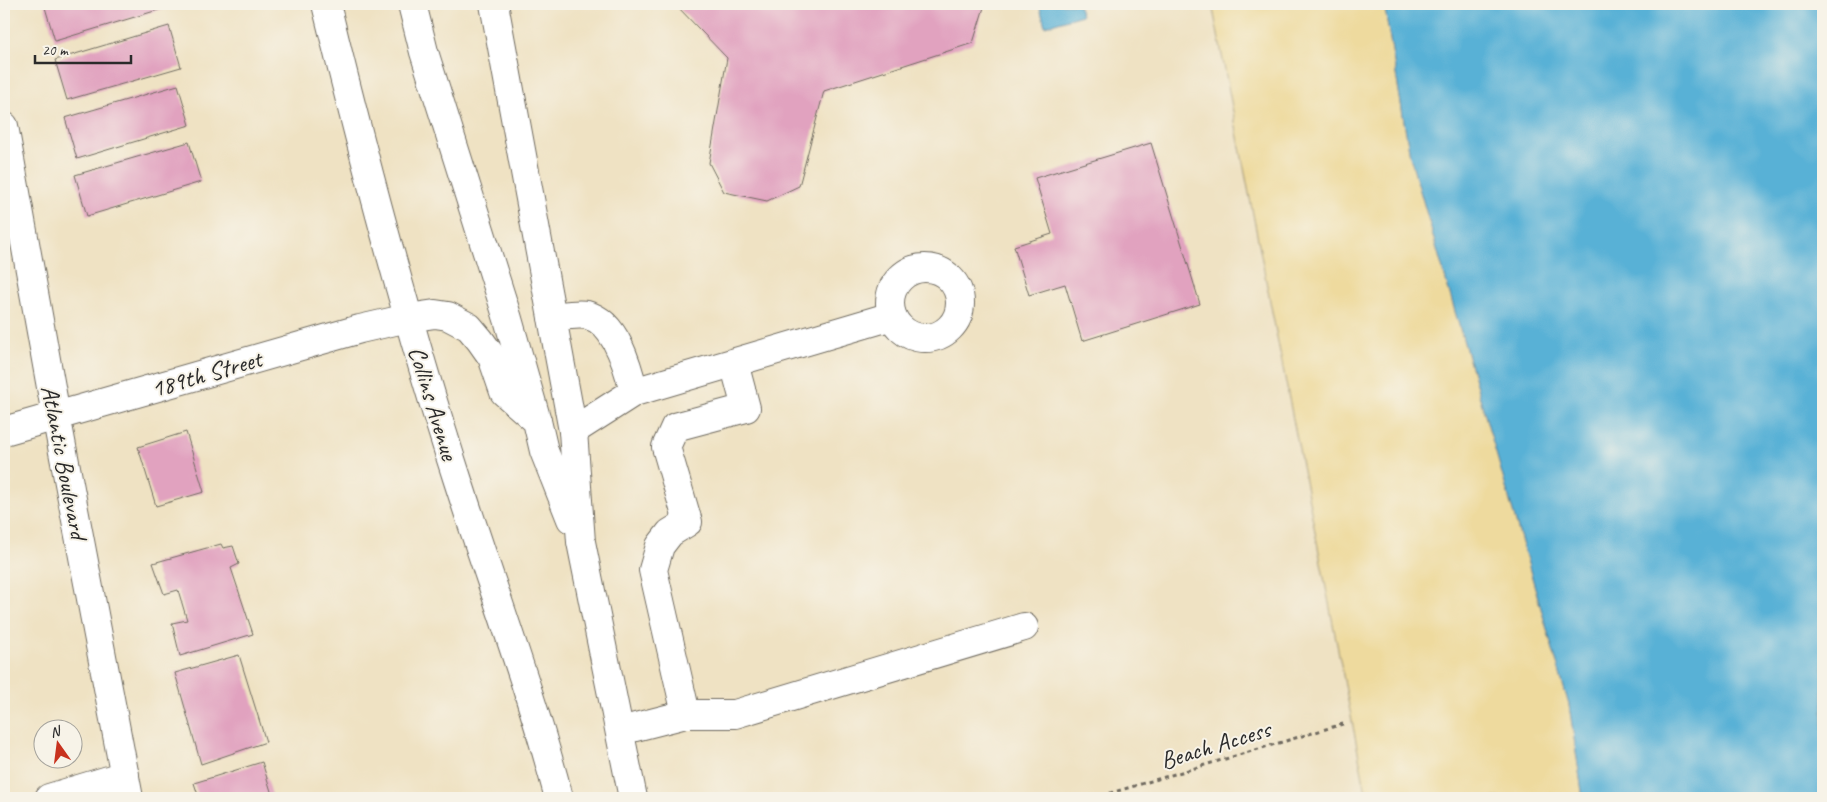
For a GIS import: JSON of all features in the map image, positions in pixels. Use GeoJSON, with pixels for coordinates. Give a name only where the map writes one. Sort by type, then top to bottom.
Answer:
{"type":"FeatureCollection","features":[{"type":"Feature","properties":{"kind":"main road","name":"Collins Avenue"},"geometry":{"type":"LineString","coordinates":[[326,4],[408,318],[458,482],[511,636],[559,798]]}},
{"type":"Feature","properties":{"kind":"main road"},"geometry":{"type":"LineString","coordinates":[[412,4],[424,52],[516,347],[544,451],[581,542]]}},
{"type":"Feature","properties":{"kind":"main road"},"geometry":{"type":"LineString","coordinates":[[494,4],[573,431],[581,542],[633,798]]}},
{"type":"Feature","properties":{"kind":"main road","name":"Atlantic Boulevard"},"geometry":{"type":"LineString","coordinates":[[4,126],[56,415],[127,787]]}},
{"type":"Feature","properties":{"kind":"main road","name":"189th Street"},"geometry":{"type":"LineString","coordinates":[[4,431],[360,329],[435,314],[448,316],[469,327],[492,357],[504,392],[537,421]]}},
{"type":"Feature","properties":{"kind":"main road"},"geometry":{"type":"LineString","coordinates":[[552,317],[587,315],[605,324],[626,361],[634,392]]}},
{"type":"Feature","properties":{"kind":"main road"},"geometry":{"type":"LineString","coordinates":[[573,431],[634,392],[892,316]]}},
{"type":"Feature","properties":{"kind":"main road"},"geometry":{"type":"LineString","coordinates":[[686,714],[654,570],[660,546],[670,533],[688,522],[666,447],[675,427],[746,408],[734,363]]}},
{"type":"Feature","properties":{"kind":"main road"},"geometry":{"type":"LineString","coordinates":[[620,731],[686,714],[735,714],[1024,627]]}},
{"type":"Feature","properties":{"kind":"main road"},"geometry":{"type":"LineString","coordinates":[[49,798],[127,787]]}},
{"type":"Feature","properties":{"kind":"path","name":"Beach Access"},"geometry":{"type":"LineString","coordinates":[[1094,798],[1346,723]]}},
{"type":"Feature","properties":{"kind":"sand"},"geometry":{"type":"Polygon","coordinates":[[[1212,4],[1384,4],[1410,156],[1569,705],[1583,798],[1367,798],[1212,4]]]}},
{"type":"Feature","properties":{"kind":"water"},"geometry":{"type":"Polygon","coordinates":[[[1039,4],[1078,4],[1082,15],[1045,26],[1039,4]]]}},
{"type":"Feature","properties":{"kind":"water"},"geometry":{"type":"Polygon","coordinates":[[[1384,4],[1823,4],[1823,798],[1583,798],[1569,705],[1410,156],[1384,4]]]}},
{"type":"Feature","properties":{"kind":"building"},"geometry":{"type":"Polygon","coordinates":[[[44,4],[167,4],[168,7],[55,41],[44,4]]]}},
{"type":"Feature","properties":{"kind":"building"},"geometry":{"type":"Polygon","coordinates":[[[675,4],[985,4],[973,43],[824,91],[799,186],[767,201],[724,192],[709,163],[727,58],[675,4]]]}},
{"type":"Feature","properties":{"kind":"building"},"geometry":{"type":"Polygon","coordinates":[[[169,26],[181,67],[67,100],[55,60],[169,26]]]}},
{"type":"Feature","properties":{"kind":"building"},"geometry":{"type":"Polygon","coordinates":[[[178,85],[190,125],[77,159],[65,118],[178,85]]]}},
{"type":"Feature","properties":{"kind":"building"},"geometry":{"type":"Polygon","coordinates":[[[189,142],[201,182],[87,216],[75,175],[189,142]]]}},
{"type":"Feature","properties":{"kind":"building"},"geometry":{"type":"Polygon","coordinates":[[[1151,143],[1200,304],[1082,341],[1065,284],[1029,295],[1014,246],[1052,234],[1035,178],[1151,143]]]}},
{"type":"Feature","properties":{"kind":"building"},"geometry":{"type":"Polygon","coordinates":[[[186,432],[204,492],[156,506],[138,447],[186,432]]]}},
{"type":"Feature","properties":{"kind":"building"},"geometry":{"type":"Polygon","coordinates":[[[221,544],[223,548],[233,546],[239,564],[231,568],[253,634],[180,656],[172,623],[187,620],[178,590],[164,594],[153,563],[221,544]]]}},
{"type":"Feature","properties":{"kind":"building"},"geometry":{"type":"Polygon","coordinates":[[[239,655],[266,742],[201,764],[175,673],[239,655]]]}},
{"type":"Feature","properties":{"kind":"building"},"geometry":{"type":"Polygon","coordinates":[[[262,762],[273,798],[199,798],[194,783],[262,762]]]}}]}
